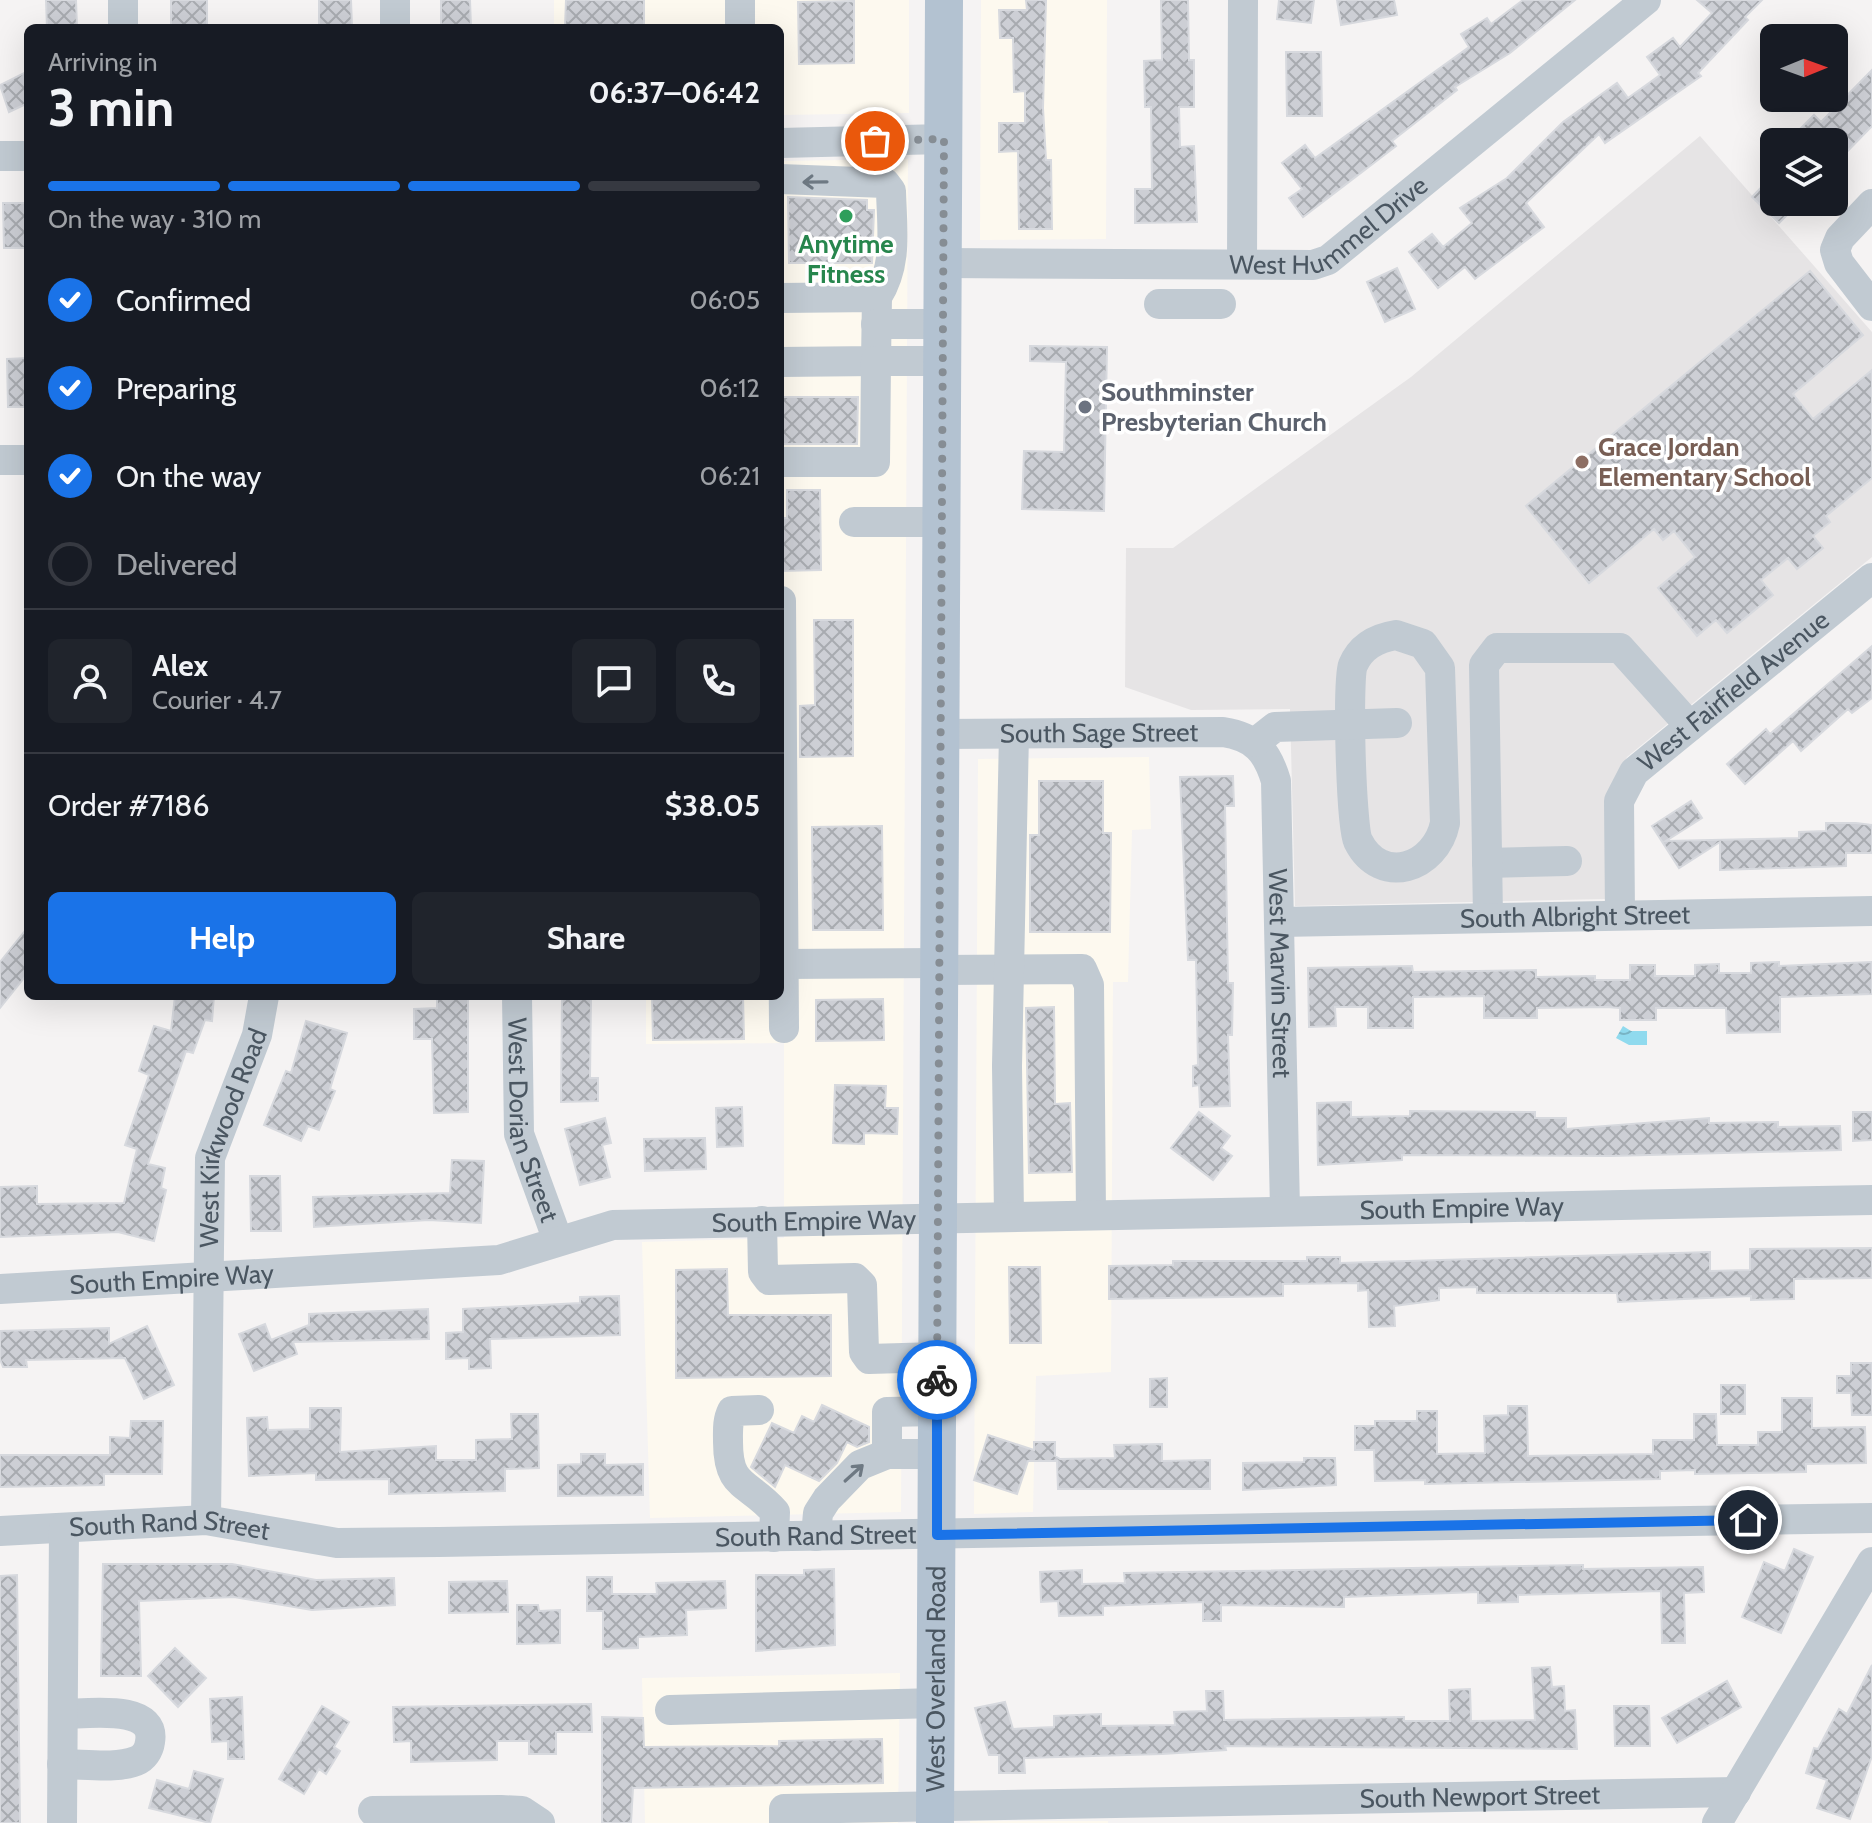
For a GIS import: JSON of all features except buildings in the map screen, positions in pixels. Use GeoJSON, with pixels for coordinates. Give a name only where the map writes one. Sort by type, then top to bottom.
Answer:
{"type":"FeatureCollection","features":[{"type":"Feature","properties":{"kind":"main road","name":"West Overland Road"},"geometry":{"type":"LineString","coordinates":[[935,1815],[944,0]]}},
{"type":"Feature","properties":{"kind":"street"},"geometry":{"type":"LineString","coordinates":[[123,0],[123,24]]}},
{"type":"Feature","properties":{"kind":"street"},"geometry":{"type":"LineString","coordinates":[[395,0],[395,24]]}},
{"type":"Feature","properties":{"kind":"street"},"geometry":{"type":"LineString","coordinates":[[740,0],[740,24]]}},
{"type":"Feature","properties":{"kind":"street"},"geometry":{"type":"LineString","coordinates":[[1242,264],[1243,0]]}},
{"type":"Feature","properties":{"kind":"street","name":"West Hummel Drive"},"geometry":{"type":"LineString","coordinates":[[943,263],[1313,265],[1328,260],[1646,0]]}},
{"type":"Feature","properties":{"kind":"street"},"geometry":{"type":"LineString","coordinates":[[784,143],[944,139]]}},
{"type":"Feature","properties":{"kind":"street"},"geometry":{"type":"LineString","coordinates":[[0,156],[24,156]]}},
{"type":"Feature","properties":{"kind":"street"},"geometry":{"type":"LineString","coordinates":[[784,179],[885,183],[891,191],[893,259],[876,311],[875,462],[784,462]]}},
{"type":"Feature","properties":{"kind":"street"},"geometry":{"type":"LineString","coordinates":[[1872,204],[1840,238],[1835,250],[1839,263],[1872,306]]}},
{"type":"Feature","properties":{"kind":"street"},"geometry":{"type":"LineString","coordinates":[[784,299],[876,311],[943,342]]}},
{"type":"Feature","properties":{"kind":"street"},"geometry":{"type":"LineString","coordinates":[[1159,304],[1221,304]]}},
{"type":"Feature","properties":{"kind":"street"},"geometry":{"type":"LineString","coordinates":[[784,362],[876,361],[943,342]]}},
{"type":"Feature","properties":{"kind":"street"},"geometry":{"type":"LineString","coordinates":[[0,460],[24,460]]}},
{"type":"Feature","properties":{"kind":"street"},"geometry":{"type":"LineString","coordinates":[[854,522],[943,522]]}},
{"type":"Feature","properties":{"kind":"street","name":"West Fairfield Avenue"},"geometry":{"type":"LineString","coordinates":[[1620,914],[1619,801],[1634,772],[1872,578]]}},
{"type":"Feature","properties":{"kind":"street"},"geometry":{"type":"LineString","coordinates":[[1410,637],[1423,644],[1440,668],[1445,823],[1442,839],[1421,862],[1406,867],[1375,861],[1356,837],[1352,724],[1351,668],[1358,655],[1381,638],[1410,637]]}},
{"type":"Feature","properties":{"kind":"street"},"geometry":{"type":"LineString","coordinates":[[1488,917],[1484,665],[1497,648],[1620,648],[1690,726]]}},
{"type":"Feature","properties":{"kind":"street"},"geometry":{"type":"LineString","coordinates":[[1256,742],[1275,727],[1397,723]]}},
{"type":"Feature","properties":{"kind":"street","name":"South Sage Street"},"geometry":{"type":"LineString","coordinates":[[941,734],[1223,732],[1256,742]]}},
{"type":"Feature","properties":{"kind":"street"},"geometry":{"type":"LineString","coordinates":[[1009,1216],[1007,1066],[1014,734]]}},
{"type":"Feature","properties":{"kind":"street","name":"West Marvin Street"},"geometry":{"type":"LineString","coordinates":[[1256,742],[1269,758],[1276,781],[1285,1210]]}},
{"type":"Feature","properties":{"kind":"street"},"geometry":{"type":"LineString","coordinates":[[1487,863],[1567,861]]}},
{"type":"Feature","properties":{"kind":"street","name":"South Albright Street"},"geometry":{"type":"LineString","coordinates":[[1279,922],[1872,911]]}},
{"type":"Feature","properties":{"kind":"street"},"geometry":{"type":"LineString","coordinates":[[784,964],[1082,969],[1089,985],[1091,1214]]}},
{"type":"Feature","properties":{"kind":"street","name":"West Kirkwood Road"},"geometry":{"type":"LineString","coordinates":[[206,1520],[210,1158],[257,1035],[263,1000]]}},
{"type":"Feature","properties":{"kind":"street","name":"West Dorian Street"},"geometry":{"type":"LineString","coordinates":[[517,1000],[519,1134],[558,1241]]}},
{"type":"Feature","properties":{"kind":"street"},"geometry":{"type":"LineString","coordinates":[[784,1000],[784,1028]]}},
{"type":"Feature","properties":{"kind":"street","name":"South Empire Way"},"geometry":{"type":"LineString","coordinates":[[0,1289],[499,1260],[613,1225],[1872,1200]]}},
{"type":"Feature","properties":{"kind":"street"},"geometry":{"type":"LineString","coordinates":[[762,1221],[763,1272],[769,1280],[855,1278],[862,1285],[864,1352],[869,1359],[937,1357]]}},
{"type":"Feature","properties":{"kind":"street"},"geometry":{"type":"LineString","coordinates":[[759,1410],[732,1411],[728,1419],[728,1465],[733,1478],[761,1497],[775,1512],[774,1537]]}},
{"type":"Feature","properties":{"kind":"street"},"geometry":{"type":"LineString","coordinates":[[887,1454],[887,1412],[937,1411]]}},
{"type":"Feature","properties":{"kind":"street"},"geometry":{"type":"LineString","coordinates":[[816,1536],[818,1513],[827,1499],[860,1465],[887,1454],[937,1454]]}},
{"type":"Feature","properties":{"kind":"street","name":"South Rand Street"},"geometry":{"type":"LineString","coordinates":[[0,1531],[206,1520],[337,1543],[1872,1518]]}},
{"type":"Feature","properties":{"kind":"street"},"geometry":{"type":"LineString","coordinates":[[62,1823],[64,1528]]}},
{"type":"Feature","properties":{"kind":"street"},"geometry":{"type":"LineString","coordinates":[[1717,1823],[1872,1562]]}},
{"type":"Feature","properties":{"kind":"street"},"geometry":{"type":"LineString","coordinates":[[670,1710],[937,1703]]}},
{"type":"Feature","properties":{"kind":"street"},"geometry":{"type":"LineString","coordinates":[[62,1764],[134,1762],[149,1749],[151,1736],[142,1720],[131,1715],[63,1714]]}},
{"type":"Feature","properties":{"kind":"street","name":"South Newport Street"},"geometry":{"type":"LineString","coordinates":[[784,1823],[784,1809],[887,1815],[1276,1813],[1736,1792]]}},
{"type":"Feature","properties":{"kind":"street"},"geometry":{"type":"LineString","coordinates":[[373,1811],[522,1811],[540,1823]]}},
{"type":"Feature","properties":{"kind":"shaded area"},"geometry":{"type":"Polygon","coordinates":[[[554,0],[909,0],[909,113],[784,115],[784,24],[554,24],[554,0]]]}},
{"type":"Feature","properties":{"kind":"shaded area"},"geometry":{"type":"Polygon","coordinates":[[[981,0],[1107,0],[1106,239],[980,240],[981,0]]]}},
{"type":"Feature","properties":{"kind":"shaded area","name":"Grace Jordan Elementary School"},"geometry":{"type":"Polygon","coordinates":[[[1700,136],[1760,204],[1760,216],[1770,216],[1872,332],[1872,557],[1627,757],[1606,800],[1605,899],[1295,906],[1290,709],[1191,710],[1125,687],[1126,548],[1173,548],[1411,377],[1700,136]]]}},
{"type":"Feature","properties":{"kind":"shaded area"},"geometry":{"type":"Polygon","coordinates":[[[908,159],[901,1512],[650,1518],[642,1242],[784,1238],[784,1043],[646,1044],[646,1000],[784,1000],[784,161],[908,159]]]}},
{"type":"Feature","properties":{"kind":"shaded area"},"geometry":{"type":"Polygon","coordinates":[[[1149,757],[1151,829],[1132,830],[1128,982],[1113,982],[1111,1372],[1036,1376],[1033,1512],[974,1514],[978,759],[1149,757]]]}},
{"type":"Feature","properties":{"kind":"shaded area"},"geometry":{"type":"Polygon","coordinates":[[[900,1673],[898,1823],[645,1823],[642,1678],[900,1673]]]}},
{"type":"Feature","properties":{"kind":"shaded area"},"geometry":{"type":"Polygon","coordinates":[[[1108,1821],[1108,1823],[970,1823],[1108,1821]]]}},
{"type":"Feature","properties":{"kind":"water"},"geometry":{"type":"Polygon","coordinates":[[[1623,1026],[1631,1031],[1647,1031],[1647,1045],[1629,1045],[1616,1038],[1623,1026]]]}},
{"type":"Feature","properties":{"kind":"way so far"},"geometry":{"type":"LineString","coordinates":[[875,141],[944,139],[937,1380]]}},
{"type":"Feature","properties":{"kind":"place","name":"Anytime Fitness"},"geometry":{"type":"Point","coordinates":[846,216]}},
{"type":"Feature","properties":{"kind":"place","name":"Southminster Presbyterian Church"},"geometry":{"type":"Point","coordinates":[1085,407]}},
{"type":"Feature","properties":{"kind":"place","name":"Grace Jordan Elementary School"},"geometry":{"type":"Point","coordinates":[1582,462]}},
{"type":"Feature","properties":{"kind":"route"},"geometry":{"type":"LineString","coordinates":[[937,1380],[937,1535],[1748,1520]]}}]}
